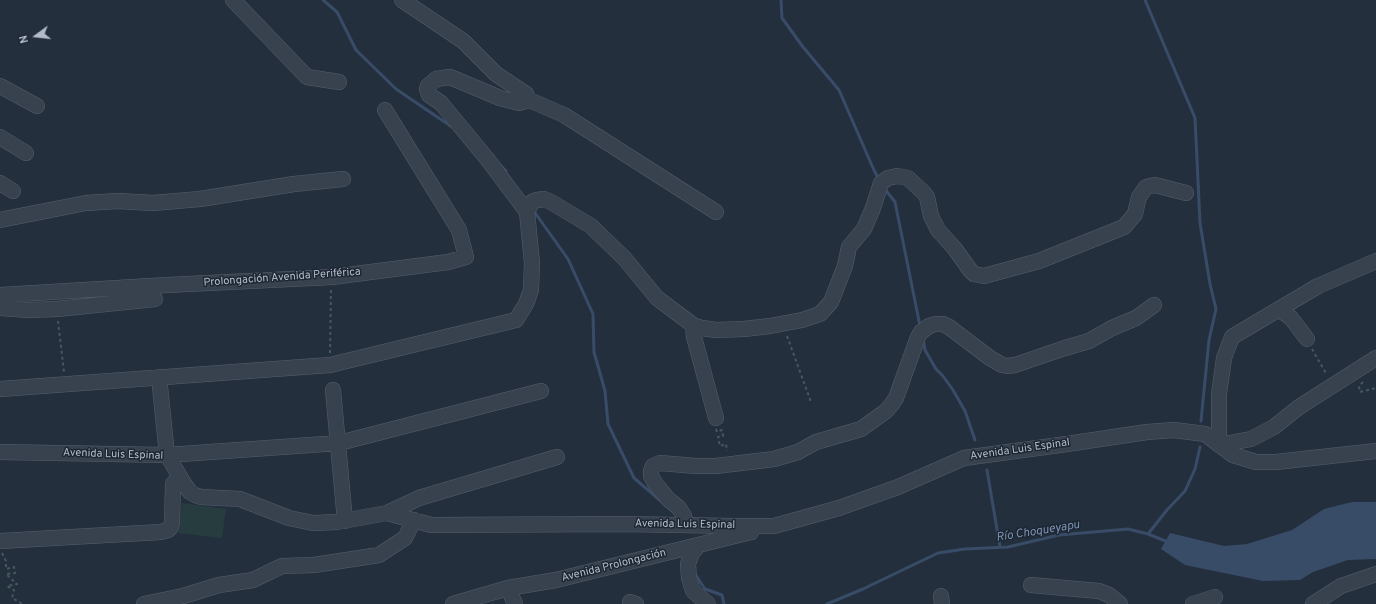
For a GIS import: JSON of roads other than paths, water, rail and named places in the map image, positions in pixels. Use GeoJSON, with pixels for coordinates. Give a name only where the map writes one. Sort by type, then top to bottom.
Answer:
{"type":"FeatureCollection","features":[{"type":"Feature","properties":{"kind":"street"},"geometry":{"type":"LineString","coordinates":[[233,0],[307,77],[339,82]]}},
{"type":"Feature","properties":{"kind":"street"},"geometry":{"type":"LineString","coordinates":[[402,0],[463,42],[496,74],[526,94],[527,99],[564,115],[716,212]]}},
{"type":"Feature","properties":{"kind":"street"},"geometry":{"type":"LineString","coordinates":[[527,99],[525,102],[519,103],[500,98],[450,77],[436,79],[428,86],[427,89],[429,95],[440,103],[488,160],[527,212]]}},
{"type":"Feature","properties":{"kind":"street"},"geometry":{"type":"LineString","coordinates":[[0,86],[37,106]]}},
{"type":"Feature","properties":{"kind":"street","name":"Prolongación Avenida Periférica"},"geometry":{"type":"LineString","coordinates":[[0,295],[332,277],[448,262],[466,257],[459,230],[385,110]]}},
{"type":"Feature","properties":{"kind":"street"},"geometry":{"type":"LineString","coordinates":[[0,137],[26,153]]}},
{"type":"Feature","properties":{"kind":"street"},"geometry":{"type":"LineString","coordinates":[[0,389],[65,383],[330,365],[516,320],[526,304],[531,290],[532,276],[527,212],[532,202],[537,200],[544,199],[592,226],[625,259],[657,298],[694,324],[702,328],[716,330],[744,329],[783,324],[812,318],[820,314],[831,302],[845,266],[848,247],[864,229],[881,183],[888,178],[902,176],[908,178],[924,193],[929,204],[934,223],[938,230],[974,274],[984,276],[1039,261],[1124,227],[1135,214],[1139,197],[1146,187],[1155,185],[1186,193]]}},
{"type":"Feature","properties":{"kind":"street"},"geometry":{"type":"LineString","coordinates":[[0,220],[86,203],[118,201],[153,203],[169,202],[208,198],[294,184],[343,179]]}},
{"type":"Feature","properties":{"kind":"street"},"geometry":{"type":"LineString","coordinates":[[0,183],[13,190]]}},
{"type":"Feature","properties":{"kind":"street"},"geometry":{"type":"LineString","coordinates":[[1376,261],[1318,286],[1232,337],[1224,358],[1219,394],[1219,445],[1251,439],[1274,427],[1299,407],[1376,358]]}},
{"type":"Feature","properties":{"kind":"street"},"geometry":{"type":"LineString","coordinates":[[0,308],[57,309],[155,299]]}},
{"type":"Feature","properties":{"kind":"street"},"geometry":{"type":"LineString","coordinates":[[686,524],[684,516],[679,508],[654,483],[651,476],[653,466],[660,463],[716,466],[774,459],[798,452],[816,442],[861,429],[892,404],[899,392],[918,337],[928,326],[943,324],[990,358],[1002,365],[1008,366],[1089,342],[1112,328],[1136,318],[1154,305]]}},
{"type":"Feature","properties":{"kind":"street"},"geometry":{"type":"LineString","coordinates":[[1279,309],[1291,318],[1307,339]]}},
{"type":"Feature","properties":{"kind":"street"},"geometry":{"type":"LineString","coordinates":[[694,324],[694,337],[716,418]]}},
{"type":"Feature","properties":{"kind":"street"},"geometry":{"type":"LineString","coordinates":[[159,377],[167,455],[339,443],[542,391]]}},
{"type":"Feature","properties":{"kind":"street"},"geometry":{"type":"LineString","coordinates":[[333,390],[345,520]]}},
{"type":"Feature","properties":{"kind":"street","name":"Avenida Luis Espinal"},"geometry":{"type":"LineString","coordinates":[[0,452],[167,455],[190,492],[201,497],[240,499],[289,518],[313,523],[336,522],[387,513],[432,525],[686,524],[774,526],[847,505],[898,486],[964,458],[1147,432],[1174,430],[1205,434],[1233,455],[1256,462],[1276,462],[1376,451]]}},
{"type":"Feature","properties":{"kind":"street"},"geometry":{"type":"LineString","coordinates":[[387,513],[419,498],[557,457]]}},
{"type":"Feature","properties":{"kind":"street"},"geometry":{"type":"LineString","coordinates":[[0,541],[161,532],[168,530],[171,527],[172,522],[173,484],[179,476]]}},
{"type":"Feature","properties":{"kind":"street"},"geometry":{"type":"LineString","coordinates":[[144,604],[183,596],[219,585],[253,580],[282,566],[314,565],[379,555],[405,538],[414,520]]}},
{"type":"Feature","properties":{"kind":"street","name":"Avenida Prolongación"},"geometry":{"type":"LineString","coordinates":[[453,604],[508,588],[556,580],[774,526]]}},
{"type":"Feature","properties":{"kind":"street"},"geometry":{"type":"LineString","coordinates":[[699,545],[692,553],[688,564],[689,578],[693,591],[708,604]]}},
{"type":"Feature","properties":{"kind":"street"},"geometry":{"type":"LineString","coordinates":[[1313,604],[1341,586],[1376,574]]}},
{"type":"Feature","properties":{"kind":"street"},"geometry":{"type":"LineString","coordinates":[[1031,585],[1099,591],[1109,595],[1120,604]]}},
{"type":"Feature","properties":{"kind":"street"},"geometry":{"type":"LineString","coordinates":[[508,588],[516,604],[523,604]]}},
{"type":"Feature","properties":{"kind":"street"},"geometry":{"type":"LineString","coordinates":[[1193,604],[1215,597]]}},
{"type":"Feature","properties":{"kind":"water"},"geometry":{"type":"Polygon","coordinates":[[[1352,502],[1376,502],[1376,559],[1348,560],[1313,572],[1300,580],[1263,581],[1185,565],[1161,549],[1170,533],[1224,546],[1247,544],[1292,530],[1324,509],[1352,502]]]}},
{"type":"Feature","properties":{"kind":"waterway"},"geometry":{"type":"LineString","coordinates":[[323,0],[337,12],[356,50],[396,89],[452,127]]}},
{"type":"Feature","properties":{"kind":"waterway"},"geometry":{"type":"LineString","coordinates":[[781,0],[782,18],[803,47],[839,90],[879,180]]}},
{"type":"Feature","properties":{"kind":"waterway"},"geometry":{"type":"LineString","coordinates":[[1145,0],[1195,118],[1200,223],[1210,284],[1216,309],[1209,340],[1201,421]]}},
{"type":"Feature","properties":{"kind":"waterway"},"geometry":{"type":"LineString","coordinates":[[497,162],[506,171]]}},
{"type":"Feature","properties":{"kind":"waterway"},"geometry":{"type":"LineString","coordinates":[[884,188],[895,202],[920,326]]}},
{"type":"Feature","properties":{"kind":"waterway"},"geometry":{"type":"LineString","coordinates":[[533,210],[568,259],[593,314],[594,352],[605,391],[608,424],[634,478],[662,502]]}},
{"type":"Feature","properties":{"kind":"waterway"},"geometry":{"type":"LineString","coordinates":[[923,339],[925,350],[936,369],[953,390],[965,411],[975,440]]}},
{"type":"Feature","properties":{"kind":"waterway"},"geometry":{"type":"LineString","coordinates":[[1148,534],[1167,510],[1185,491],[1195,469],[1200,447]]}},
{"type":"Feature","properties":{"kind":"waterway"},"geometry":{"type":"LineString","coordinates":[[987,470],[1000,547]]}},
{"type":"Feature","properties":{"kind":"waterway","name":"Río Choqueyapu"},"geometry":{"type":"LineString","coordinates":[[827,604],[863,589],[938,553],[965,549],[1008,547],[1059,535],[1128,529],[1148,534],[1168,542]]}},
{"type":"Feature","properties":{"kind":"waterway"},"geometry":{"type":"LineString","coordinates":[[695,574],[705,589],[722,595],[724,604]]}}]}
